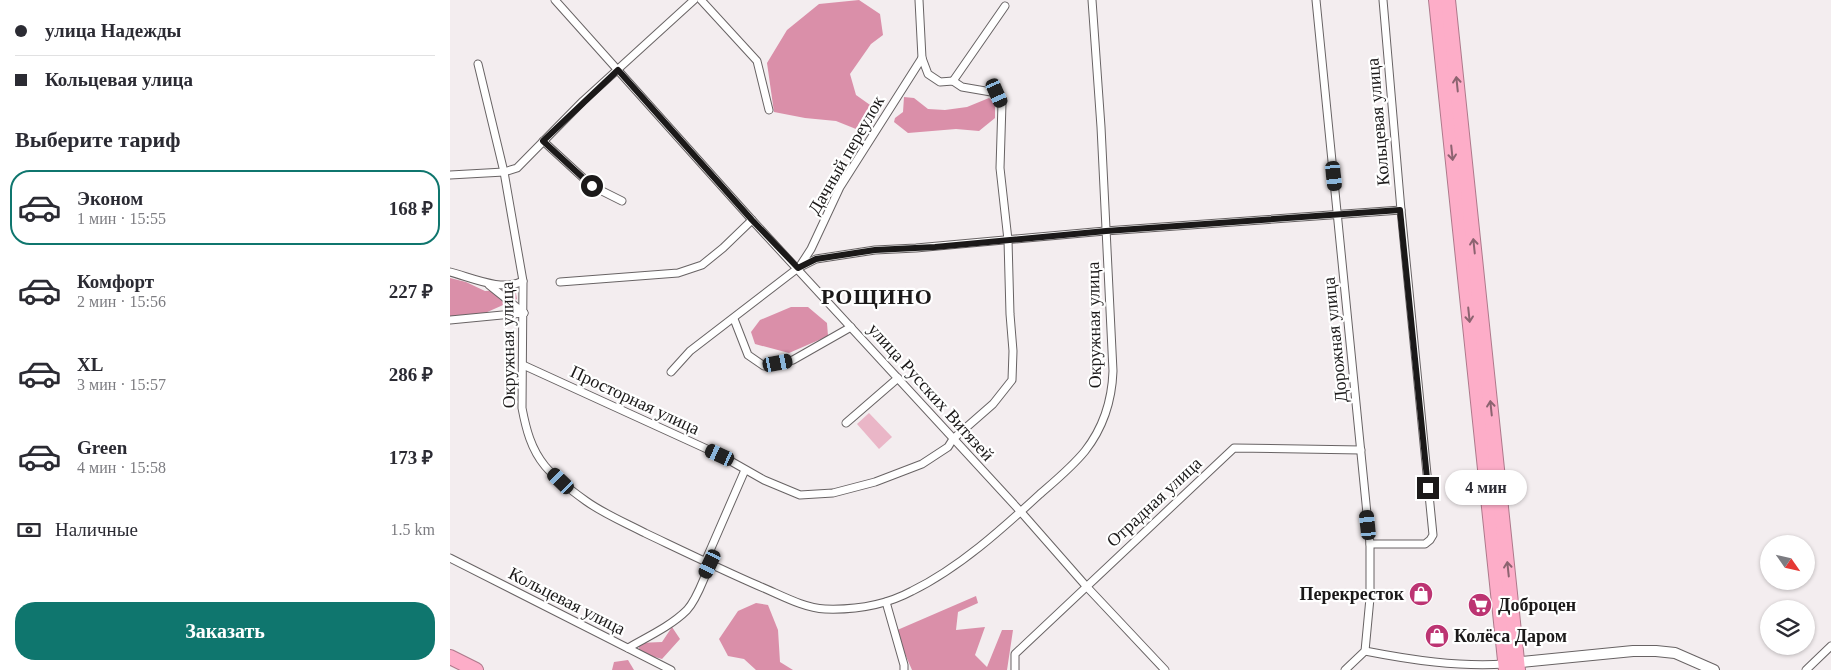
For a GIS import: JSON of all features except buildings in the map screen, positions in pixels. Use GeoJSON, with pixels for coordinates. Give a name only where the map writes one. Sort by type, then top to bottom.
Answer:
{"type":"FeatureCollection","features":[{"type":"Feature","properties":{"kind":"highway"},"geometry":{"type":"LineString","coordinates":[[1436,0],[1512,666]]}},
{"type":"Feature","properties":{"kind":"highway"},"geometry":{"type":"LineString","coordinates":[[1448,0],[1512,666]]}},
{"type":"Feature","properties":{"kind":"highway"},"geometry":{"type":"LineString","coordinates":[[450,657],[476,670]]}},
{"type":"Feature","properties":{"kind":"street","name":"улица Русских Витязей"},"geometry":{"type":"LineString","coordinates":[[554,0],[752,220],[1165,670]]}},
{"type":"Feature","properties":{"kind":"street"},"geometry":{"type":"LineString","coordinates":[[450,175],[504,172],[517,168],[543,141],[694,0]]}},
{"type":"Feature","properties":{"kind":"street"},"geometry":{"type":"LineString","coordinates":[[701,0],[757,61],[769,110]]}},
{"type":"Feature","properties":{"kind":"street","name":"Просторная улица"},"geometry":{"type":"LineString","coordinates":[[523,364],[720,455],[764,480],[800,495],[833,493],[874,482],[922,464],[948,447],[953,439],[993,404],[1012,380],[1013,352],[1008,240],[1000,168],[1002,104],[997,93],[962,87],[953,81],[940,82],[928,74],[922,58],[919,0]]}},
{"type":"Feature","properties":{"kind":"street","name":"Окружная улица"},"geometry":{"type":"LineString","coordinates":[[478,64],[504,172],[523,280],[522,408],[532,446],[545,465],[588,502],[707,563],[801,604],[823,609],[852,608],[886,602],[912,591],[960,562],[1021,512],[1061,475],[1085,450],[1102,422],[1112,392],[1112,339],[1101,127],[1092,0]]}},
{"type":"Feature","properties":{"kind":"street","name":"Дорожная улица"},"geometry":{"type":"LineString","coordinates":[[1316,0],[1370,544],[1370,598],[1365,651]]}},
{"type":"Feature","properties":{"kind":"street","name":"Кольцевая улица"},"geometry":{"type":"LineString","coordinates":[[1370,544],[1425,544],[1433,535],[1400,210],[1383,0]]}},
{"type":"Feature","properties":{"kind":"street"},"geometry":{"type":"LineString","coordinates":[[953,81],[1005,6]]}},
{"type":"Feature","properties":{"kind":"street","name":"Дачный переулок"},"geometry":{"type":"LineString","coordinates":[[798,268],[810,249],[840,187],[922,58]]}},
{"type":"Feature","properties":{"kind":"street"},"geometry":{"type":"LineString","coordinates":[[543,141],[592,186],[622,201]]}},
{"type":"Feature","properties":{"kind":"street"},"geometry":{"type":"LineString","coordinates":[[671,372],[690,351],[798,268],[816,259],[875,250],[926,248],[1106,231],[1400,210]]}},
{"type":"Feature","properties":{"kind":"street"},"geometry":{"type":"LineString","coordinates":[[560,282],[678,273],[702,265],[752,220]]}},
{"type":"Feature","properties":{"kind":"street"},"geometry":{"type":"LineString","coordinates":[[450,272],[487,283],[524,312]]}},
{"type":"Feature","properties":{"kind":"street"},"geometry":{"type":"LineString","coordinates":[[487,283],[516,285],[523,280]]}},
{"type":"Feature","properties":{"kind":"street"},"geometry":{"type":"LineString","coordinates":[[450,320],[524,312]]}},
{"type":"Feature","properties":{"kind":"street"},"geometry":{"type":"LineString","coordinates":[[734,319],[748,355],[764,366],[793,360],[851,327]]}},
{"type":"Feature","properties":{"kind":"street"},"geometry":{"type":"LineString","coordinates":[[846,423],[898,378]]}},
{"type":"Feature","properties":{"kind":"street","name":"Отрадная улица"},"geometry":{"type":"LineString","coordinates":[[1015,670],[1015,654],[1234,448],[1361,450]]}},
{"type":"Feature","properties":{"kind":"street"},"geometry":{"type":"LineString","coordinates":[[628,648],[670,622],[687,609],[694,599],[746,470]]}},
{"type":"Feature","properties":{"kind":"street","name":"Кольцевая улица"},"geometry":{"type":"LineString","coordinates":[[450,558],[671,670]]}},
{"type":"Feature","properties":{"kind":"street"},"geometry":{"type":"LineString","coordinates":[[886,602],[904,670]]}},
{"type":"Feature","properties":{"kind":"street"},"geometry":{"type":"LineString","coordinates":[[1806,670],[1831,646]]}},
{"type":"Feature","properties":{"kind":"street"},"geometry":{"type":"LineString","coordinates":[[1345,670],[1365,651],[1401,658],[1454,664],[1512,666],[1633,651],[1656,651],[1675,653],[1714,670]]}},
{"type":"Feature","properties":{"kind":"shaded area"},"geometry":{"type":"Polygon","coordinates":[[[859,0],[880,14],[883,35],[871,44],[850,74],[856,95],[880,112],[866,133],[836,121],[774,112],[767,63],[787,30],[819,4],[859,0]]]}},
{"type":"Feature","properties":{"kind":"shaded area"},"geometry":{"type":"Polygon","coordinates":[[[904,97],[914,98],[928,109],[945,110],[967,107],[989,98],[995,103],[995,118],[979,131],[956,129],[908,133],[894,122],[895,118],[903,112],[904,97]]]}},
{"type":"Feature","properties":{"kind":"shaded area"},"geometry":{"type":"Polygon","coordinates":[[[450,278],[466,282],[485,291],[515,289],[517,299],[485,313],[450,321],[450,278]]]}},
{"type":"Feature","properties":{"kind":"shaded area"},"geometry":{"type":"Polygon","coordinates":[[[791,307],[808,307],[827,323],[828,336],[789,353],[755,344],[751,332],[760,320],[791,307]]]}},
{"type":"Feature","properties":{"kind":"shaded area"},"geometry":{"type":"Polygon","coordinates":[[[869,413],[892,437],[879,449],[857,424],[869,413]]]}},
{"type":"Feature","properties":{"kind":"shaded area"},"geometry":{"type":"Polygon","coordinates":[[[976,596],[978,603],[958,612],[956,630],[985,627],[975,655],[987,667],[1002,630],[1013,630],[1007,670],[912,670],[895,631],[976,596]]]}},
{"type":"Feature","properties":{"kind":"shaded area"},"geometry":{"type":"Polygon","coordinates":[[[756,603],[768,605],[778,630],[780,662],[793,670],[756,670],[744,659],[728,656],[719,639],[738,611],[756,603]]]}},
{"type":"Feature","properties":{"kind":"shaded area"},"geometry":{"type":"Polygon","coordinates":[[[672,627],[680,639],[662,659],[640,653],[638,643],[662,642],[672,627]]]}},
{"type":"Feature","properties":{"kind":"shaded area"},"geometry":{"type":"Polygon","coordinates":[[[628,660],[634,670],[612,670],[614,662],[628,660]]]}},
{"type":"Feature","properties":{"kind":"place","name":"Перекресток"},"geometry":{"type":"Point","coordinates":[1421,594]}},
{"type":"Feature","properties":{"kind":"place","name":"Доброцен"},"geometry":{"type":"Point","coordinates":[1480,605]}},
{"type":"Feature","properties":{"kind":"place","name":"Колёса Даром"},"geometry":{"type":"Point","coordinates":[1437,636]}},
{"type":"Feature","properties":{"kind":"district","name":"РОЩИНО"},"geometry":{"type":"Point","coordinates":[877,296]}},
{"type":"Feature","properties":{"kind":"route"},"geometry":{"type":"LineString","coordinates":[[592,186],[543,141],[618,70],[752,220],[798,268],[816,259],[875,250],[935,247],[1106,231],[1400,210],[1424,433],[1428,488]]}}]}
